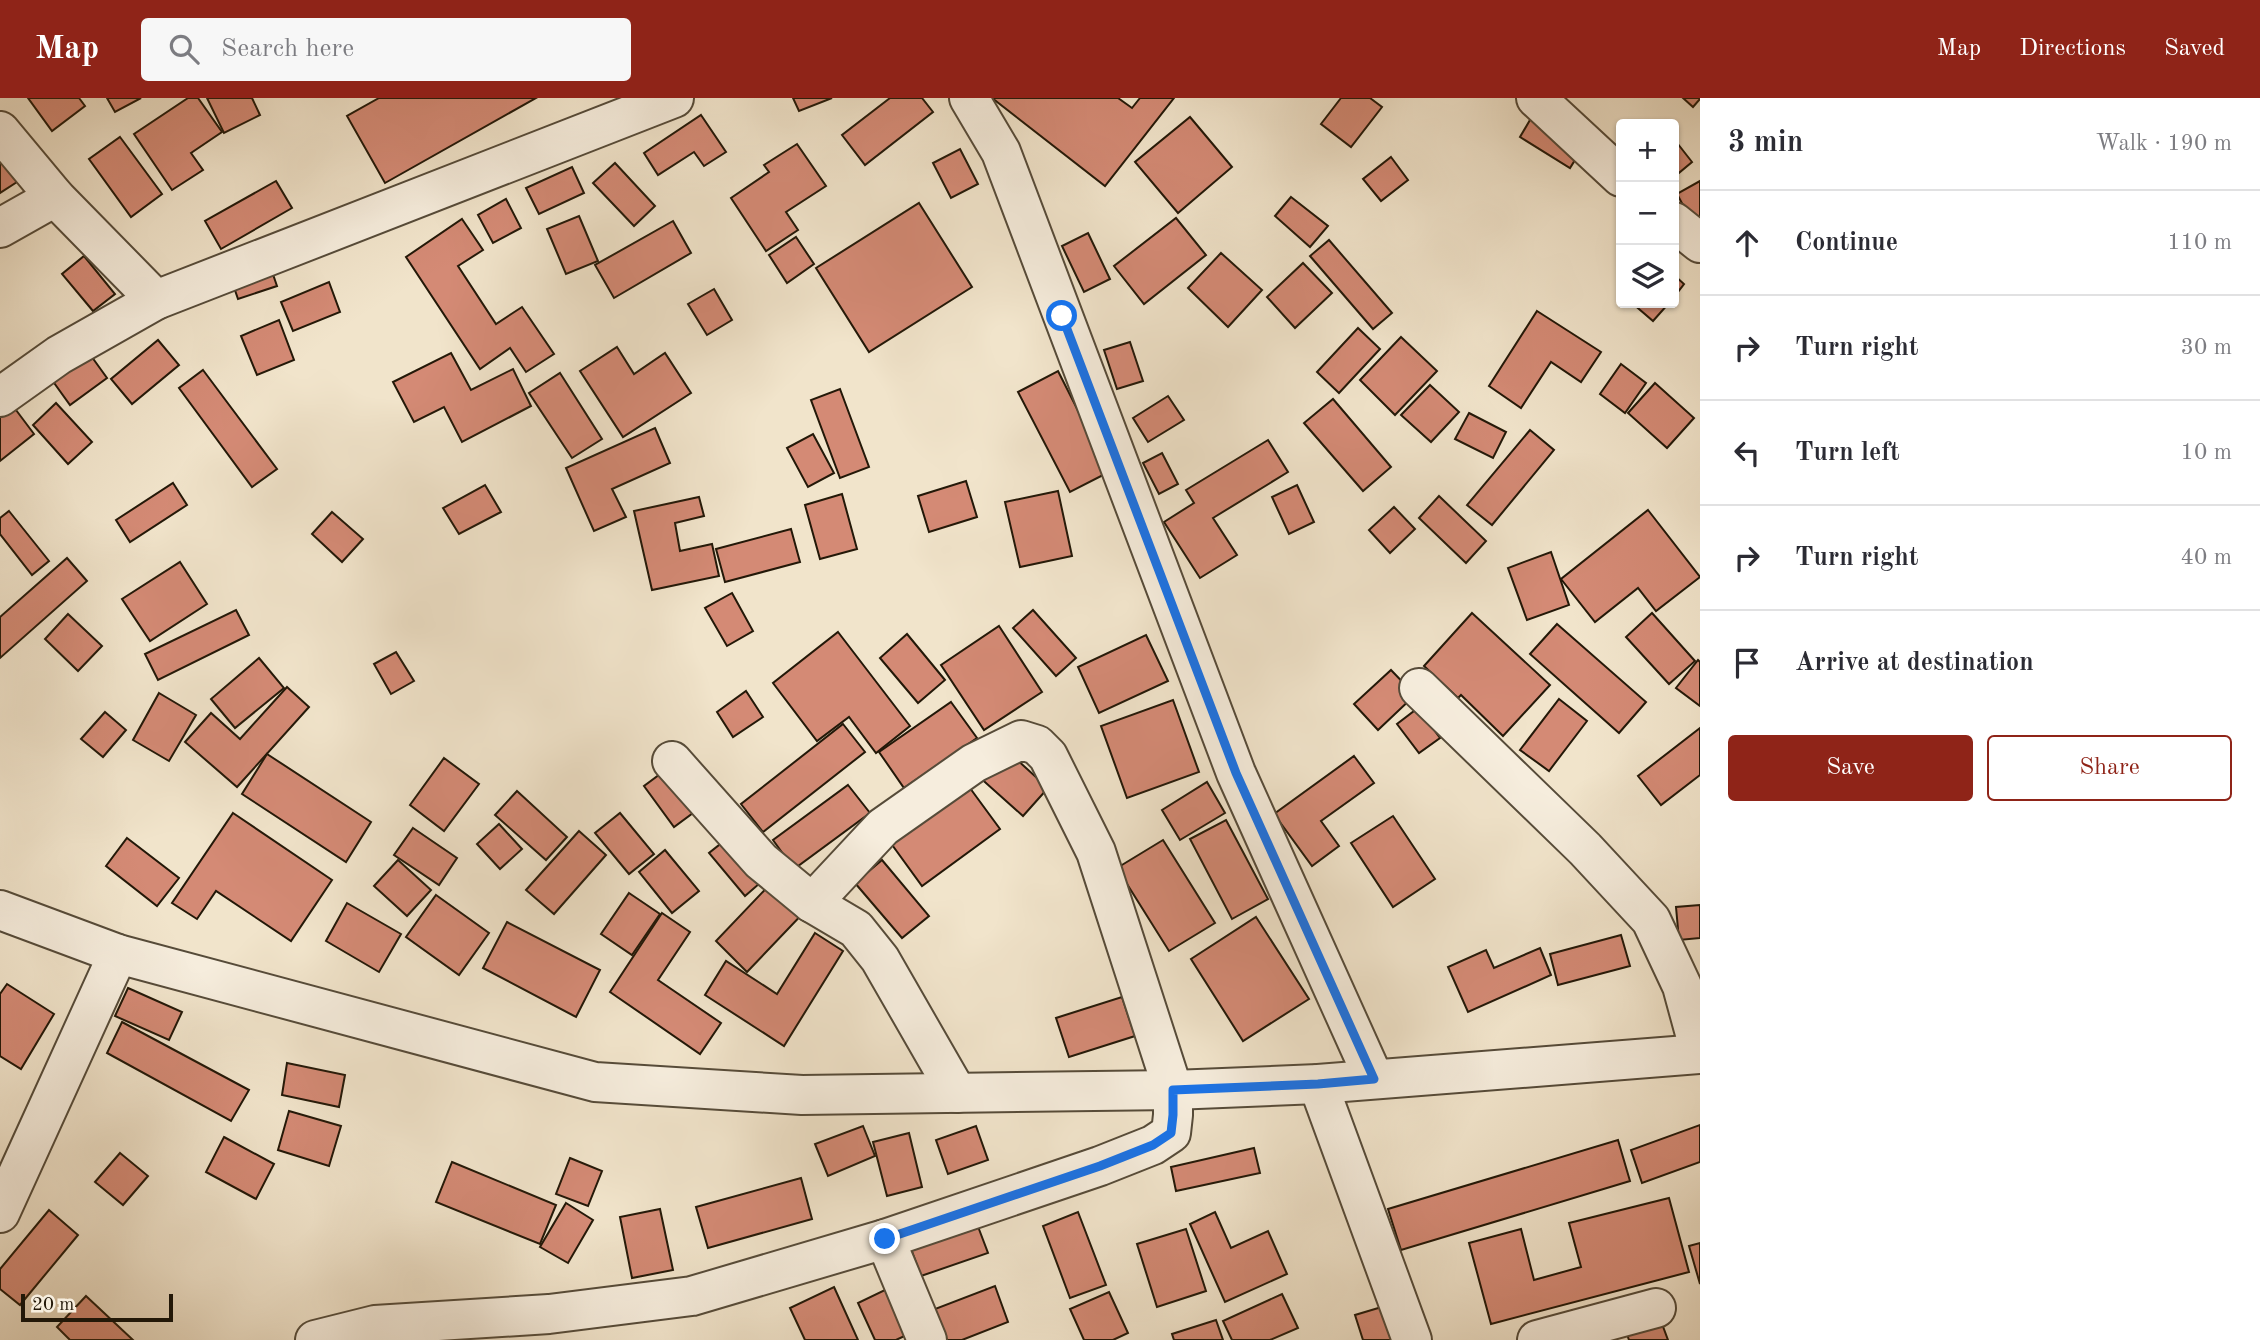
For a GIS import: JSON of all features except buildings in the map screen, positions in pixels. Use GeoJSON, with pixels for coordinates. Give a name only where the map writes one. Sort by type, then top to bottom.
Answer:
{"type":"FeatureCollection","features":[{"type":"Feature","properties":{"kind":"street"},"geometry":{"type":"LineString","coordinates":[[0,397],[59,355],[156,300],[674,98]]}},
{"type":"Feature","properties":{"kind":"street"},"geometry":{"type":"LineString","coordinates":[[969,98],[1001,152],[1236,773],[1374,1079]]}},
{"type":"Feature","properties":{"kind":"street"},"geometry":{"type":"LineString","coordinates":[[1536,98],[1616,172]]}},
{"type":"Feature","properties":{"kind":"street"},"geometry":{"type":"LineString","coordinates":[[0,131],[55,197],[156,300]]}},
{"type":"Feature","properties":{"kind":"street"},"geometry":{"type":"LineString","coordinates":[[0,228],[55,197]]}},
{"type":"Feature","properties":{"kind":"street"},"geometry":{"type":"LineString","coordinates":[[1679,226],[1700,243]]}},
{"type":"Feature","properties":{"kind":"street"},"geometry":{"type":"LineString","coordinates":[[0,910],[118,954],[595,1082],[802,1095],[1173,1090],[1318,1084],[1700,1053],[1682,986],[1651,920],[1575,840],[1419,688]]}},
{"type":"Feature","properties":{"kind":"street"},"geometry":{"type":"LineString","coordinates":[[315,1340],[374,1325],[549,1314],[692,1296],[885,1239],[1100,1166],[1153,1145],[1171,1133],[1173,1090],[1096,852],[1048,756],[1037,745],[1021,740],[974,763],[883,827],[812,903]]}},
{"type":"Feature","properties":{"kind":"street"},"geometry":{"type":"LineString","coordinates":[[672,761],[761,861],[812,903],[856,929],[880,959],[957,1093]]}},
{"type":"Feature","properties":{"kind":"street"},"geometry":{"type":"LineString","coordinates":[[0,1213],[118,954]]}},
{"type":"Feature","properties":{"kind":"street"},"geometry":{"type":"LineString","coordinates":[[1318,1084],[1412,1340]]}},
{"type":"Feature","properties":{"kind":"street"},"geometry":{"type":"LineString","coordinates":[[885,1239],[927,1340]]}},
{"type":"Feature","properties":{"kind":"street"},"geometry":{"type":"LineString","coordinates":[[1537,1340],[1656,1308]]}},
{"type":"Feature","properties":{"kind":"route"},"geometry":{"type":"LineString","coordinates":[[885,1239],[1100,1166],[1153,1145],[1171,1133],[1173,1090],[1374,1079],[1236,773],[1062,316]]}}]}
